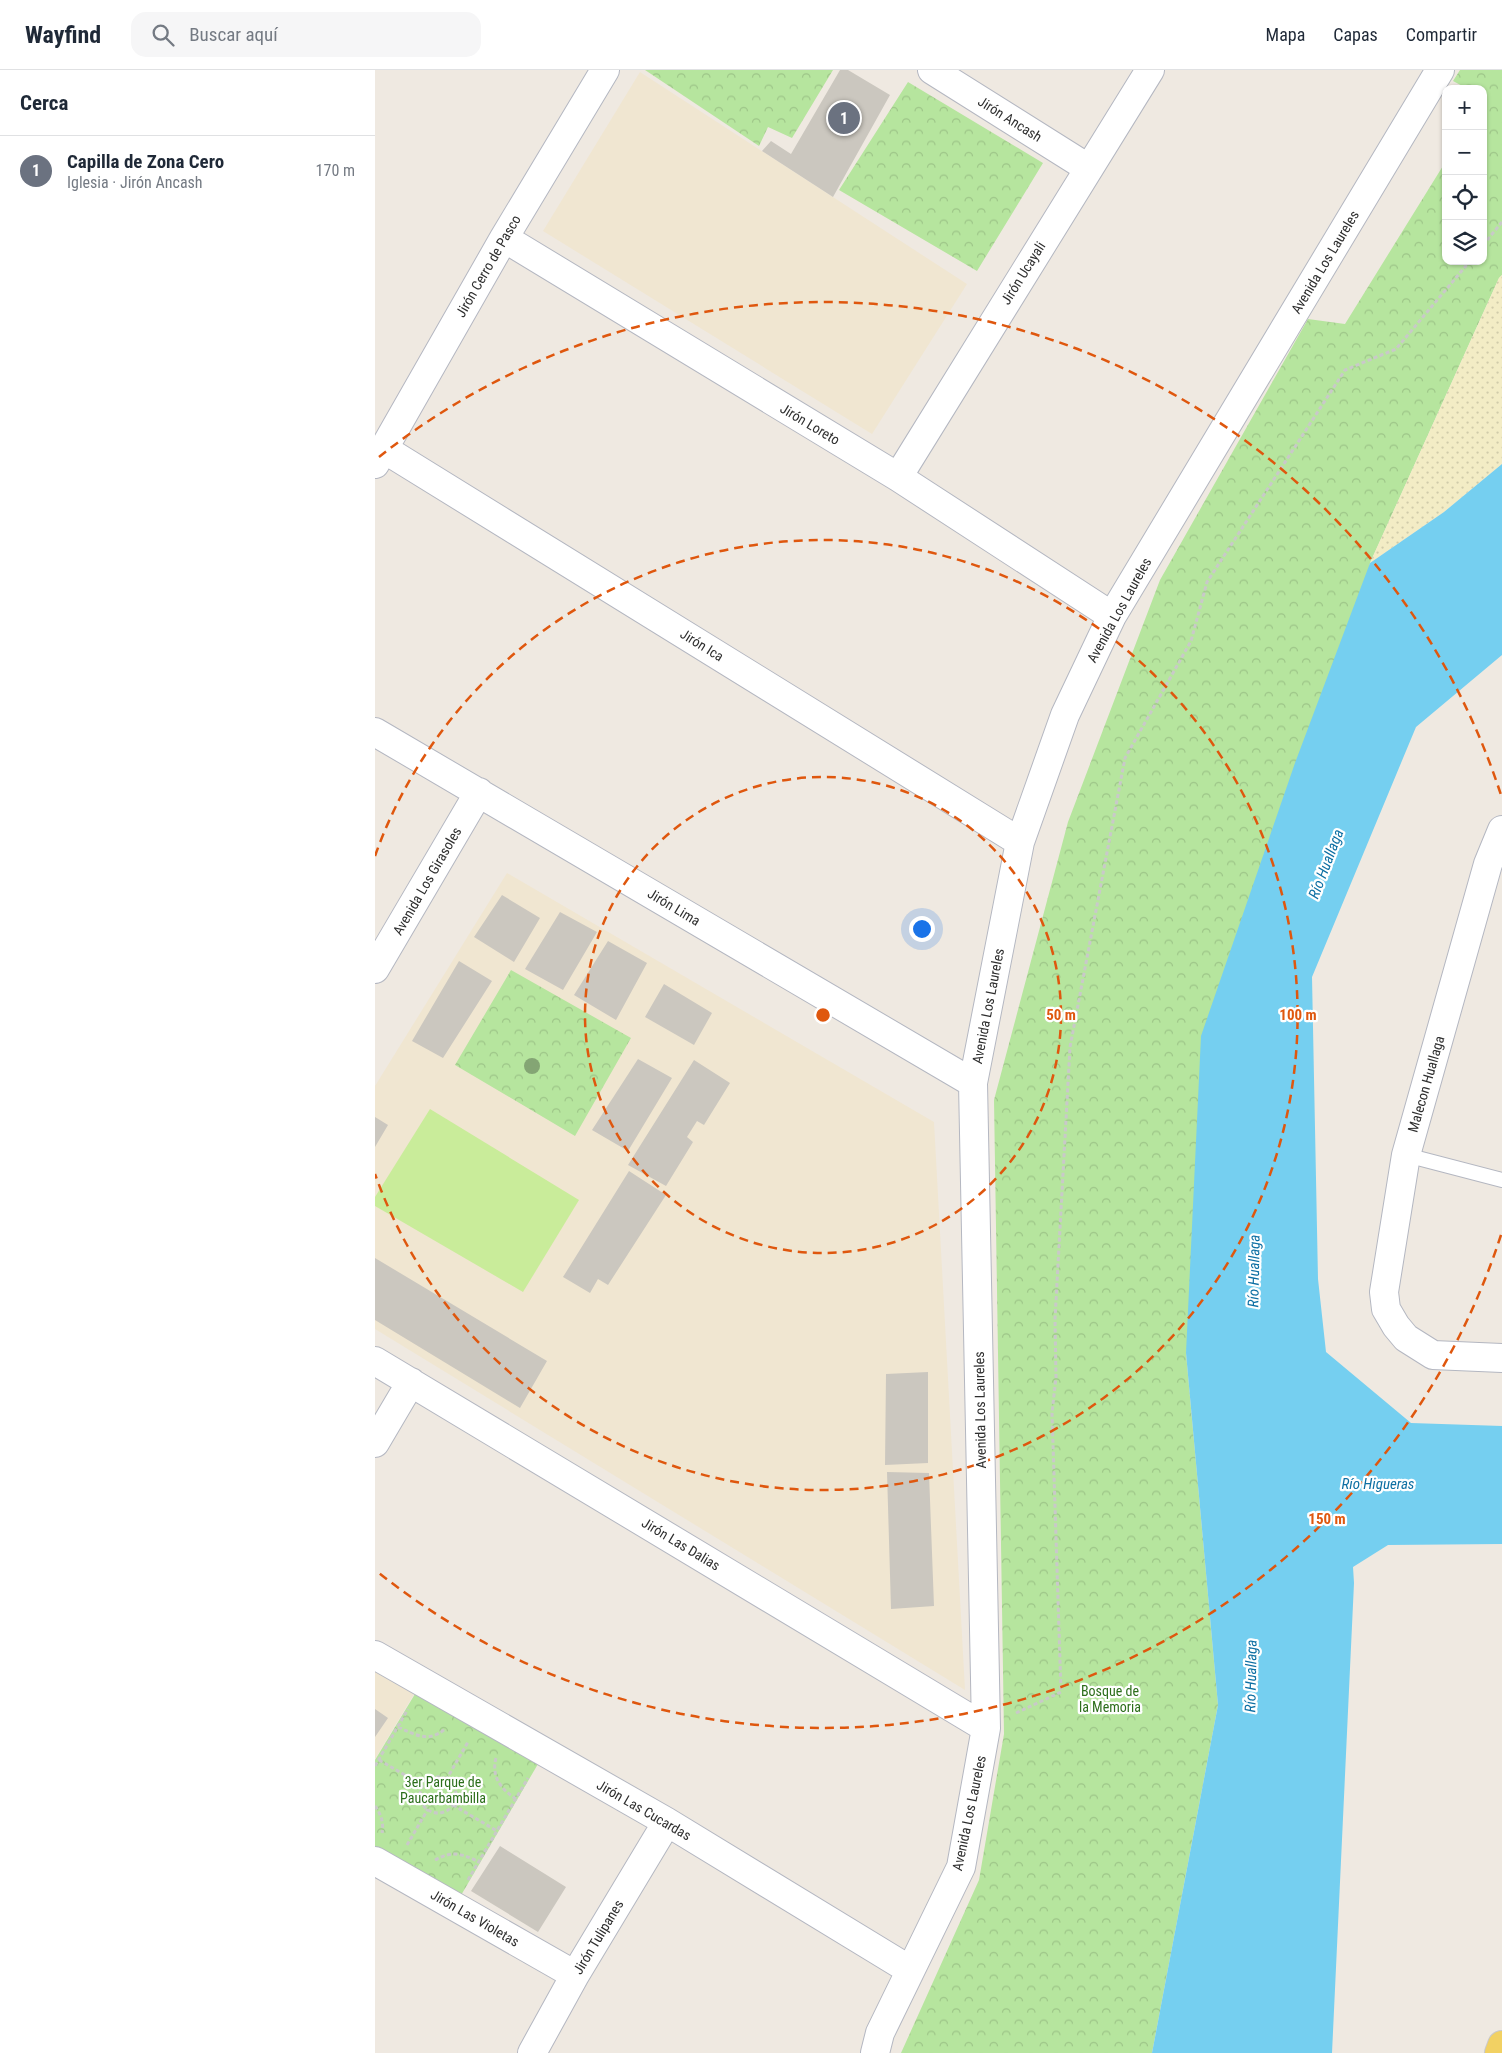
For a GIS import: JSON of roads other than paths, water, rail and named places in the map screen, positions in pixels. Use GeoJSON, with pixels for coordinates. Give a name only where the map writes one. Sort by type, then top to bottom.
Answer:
{"type":"FeatureCollection","features":[{"type":"Feature","properties":{"kind":"main road"},"geometry":{"type":"LineString","coordinates":[[1499,2053],[1502,2045]]}},
{"type":"Feature","properties":{"kind":"street","name":"Jirón Cerro de Pasco"},"geometry":{"type":"LineString","coordinates":[[379,456],[504,238],[605,70]]}},
{"type":"Feature","properties":{"kind":"street","name":"Jirón Ancash"},"geometry":{"type":"LineString","coordinates":[[932,70],[1088,168]]}},
{"type":"Feature","properties":{"kind":"street","name":"Jirón Ucayali"},"geometry":{"type":"LineString","coordinates":[[898,477],[1150,70]]}},
{"type":"Feature","properties":{"kind":"street","name":"Avenida Los Laureles"},"geometry":{"type":"LineString","coordinates":[[861,2053],[878,2043],[910,1970],[961,1867],[986,1728],[973,1084],[1020,842],[1065,715],[1112,616],[1440,70]]}},
{"type":"Feature","properties":{"kind":"street","name":"Jirón Loreto"},"geometry":{"type":"LineString","coordinates":[[504,238],[898,477],[1112,616]]}},
{"type":"Feature","properties":{"kind":"street","name":"Jirón Ica"},"geometry":{"type":"LineString","coordinates":[[379,456],[1020,842]]}},
{"type":"Feature","properties":{"kind":"street","name":"Jirón Lima"},"geometry":{"type":"LineString","coordinates":[[375,732],[973,1084]]}},
{"type":"Feature","properties":{"kind":"street","name":"Avenida Los Girasoles"},"geometry":{"type":"LineString","coordinates":[[375,969],[479,792]]}},
{"type":"Feature","properties":{"kind":"street","name":"Malecon Huallaga"},"geometry":{"type":"LineString","coordinates":[[1502,830],[1488,864],[1406,1156],[1384,1292],[1386,1308],[1396,1326],[1406,1338],[1433,1355],[1502,1358]]}},
{"type":"Feature","properties":{"kind":"street","name":"Jirón Las Dalias"},"geometry":{"type":"LineString","coordinates":[[375,1361],[986,1728]]}},
{"type":"Feature","properties":{"kind":"street"},"geometry":{"type":"LineString","coordinates":[[375,1443],[411,1382]]}},
{"type":"Feature","properties":{"kind":"street","name":"Jirón Las Cucardas"},"geometry":{"type":"LineString","coordinates":[[375,1654],[667,1822],[910,1970]]}},
{"type":"Feature","properties":{"kind":"street","name":"Jirón Tulipanes"},"geometry":{"type":"LineString","coordinates":[[532,2053],[575,1975],[667,1822]]}},
{"type":"Feature","properties":{"kind":"street","name":"Jirón Las Violetas"},"geometry":{"type":"LineString","coordinates":[[378,1849],[452,1906],[575,1975]]}},
{"type":"Feature","properties":{"kind":"lane"},"geometry":{"type":"LineString","coordinates":[[1406,1156],[1502,1180]]}},
{"type":"Feature","properties":{"kind":"water"},"geometry":{"type":"Polygon","coordinates":[[[1502,464],[1502,655],[1416,727],[1312,977],[1318,1279],[1326,1352],[1411,1423],[1502,1426],[1502,1544],[1388,1545],[1353,1567],[1354,1583],[1332,2053],[1152,2053],[1218,1705],[1186,1353],[1201,1036],[1295,763],[1370,563],[1444,512],[1502,464]]]}},
{"type":"Feature","properties":{"kind":"place","name":"Capilla de Zona Cero"},"geometry":{"type":"Point","coordinates":[844,118]}},
{"type":"Feature","properties":{"kind":"water label","name":"Río Huallaga"},"geometry":{"type":"Point","coordinates":[1326,864]}},
{"type":"Feature","properties":{"kind":"water label","name":"Río Huallaga"},"geometry":{"type":"Point","coordinates":[1254,1271]}},
{"type":"Feature","properties":{"kind":"water label","name":"Río Higueras"},"geometry":{"type":"Point","coordinates":[1378,1484]}},
{"type":"Feature","properties":{"kind":"water label","name":"Río Huallaga"},"geometry":{"type":"Point","coordinates":[1251,1676]}},
{"type":"Feature","properties":{"kind":"park label","name":"Bosque de la Memoria"},"geometry":{"type":"Point","coordinates":[1110,1699]}},
{"type":"Feature","properties":{"kind":"park label","name":"3er Parque de Paucarbambilla"},"geometry":{"type":"Point","coordinates":[443,1790]}}]}
